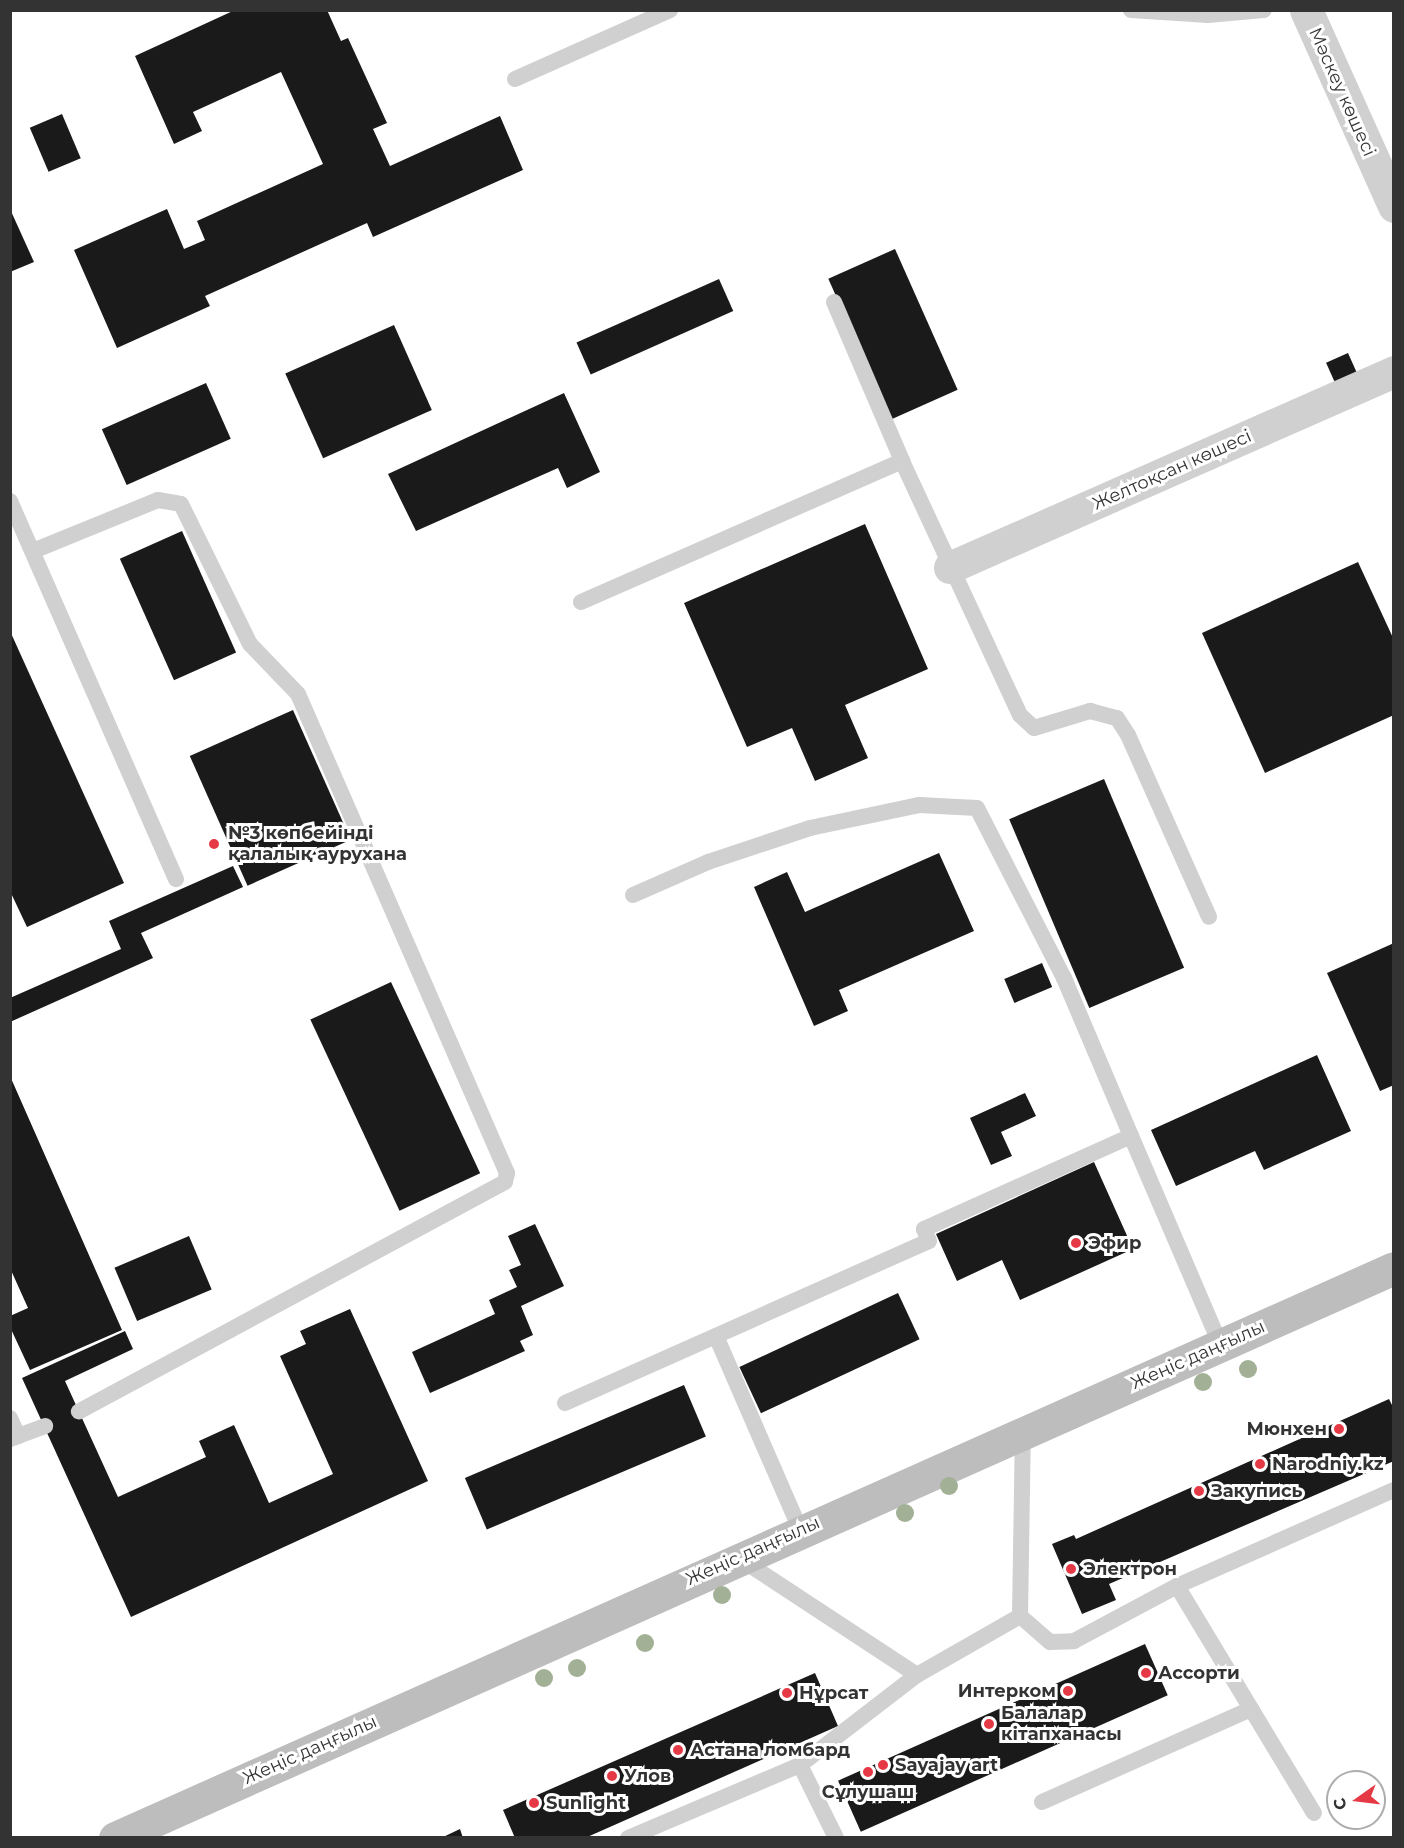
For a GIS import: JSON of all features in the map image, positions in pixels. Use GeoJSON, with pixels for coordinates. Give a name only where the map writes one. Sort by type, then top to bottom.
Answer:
{"type":"FeatureCollection","features":[{"type":"Feature","properties":{"kind":"main road","name":"Жеңіс даңғылы"},"geometry":{"type":"LineString","coordinates":[[115,1838],[800,1529],[1221,1346],[1394,1268]]}},
{"type":"Feature","properties":{"kind":"street","name":"Мәскеу көшесі"},"geometry":{"type":"LineString","coordinates":[[1314,13],[1394,206]]}},
{"type":"Feature","properties":{"kind":"street","name":"Желтоқсан көшесі"},"geometry":{"type":"LineString","coordinates":[[950,568],[1394,372]]}},
{"type":"Feature","properties":{"kind":"lane"},"geometry":{"type":"LineString","coordinates":[[515,79],[670,10]]}},
{"type":"Feature","properties":{"kind":"lane"},"geometry":{"type":"LineString","coordinates":[[1131,10],[1208,15],[1264,10]]}},
{"type":"Feature","properties":{"kind":"lane"},"geometry":{"type":"LineString","coordinates":[[834,302],[950,568],[1020,715],[1034,728],[1049,727],[1090,711],[1117,718],[1128,735],[1209,917]]}},
{"type":"Feature","properties":{"kind":"lane"},"geometry":{"type":"LineString","coordinates":[[581,602],[902,461]]}},
{"type":"Feature","properties":{"kind":"lane"},"geometry":{"type":"LineString","coordinates":[[33,551],[158,500],[181,504],[250,644],[298,694],[507,1173],[505,1182],[80,1411]]}},
{"type":"Feature","properties":{"kind":"lane"},"geometry":{"type":"LineString","coordinates":[[10,501],[176,879]]}},
{"type":"Feature","properties":{"kind":"lane"},"geometry":{"type":"LineString","coordinates":[[633,895],[708,862],[810,828],[919,805],[977,808],[1064,978],[1221,1346]]}},
{"type":"Feature","properties":{"kind":"lane"},"geometry":{"type":"LineString","coordinates":[[565,1403],[929,1241],[924,1229],[1131,1136]]}},
{"type":"Feature","properties":{"kind":"lane"},"geometry":{"type":"LineString","coordinates":[[716,1336],[800,1529]]}},
{"type":"Feature","properties":{"kind":"lane"},"geometry":{"type":"LineString","coordinates":[[10,1418],[14,1437],[45,1426]]}},
{"type":"Feature","properties":{"kind":"lane"},"geometry":{"type":"LineString","coordinates":[[1020,1616],[1023,1432]]}},
{"type":"Feature","properties":{"kind":"lane"},"geometry":{"type":"LineString","coordinates":[[1020,1616],[1050,1642],[1074,1641],[1177,1586],[1394,1490]]}},
{"type":"Feature","properties":{"kind":"lane"},"geometry":{"type":"LineString","coordinates":[[738,1557],[917,1675]]}},
{"type":"Feature","properties":{"kind":"lane"},"geometry":{"type":"LineString","coordinates":[[1177,1586],[1314,1813]]}},
{"type":"Feature","properties":{"kind":"lane"},"geometry":{"type":"LineString","coordinates":[[628,1838],[800,1764],[917,1675],[1020,1616]]}},
{"type":"Feature","properties":{"kind":"lane"},"geometry":{"type":"LineString","coordinates":[[1042,1802],[1251,1709]]}},
{"type":"Feature","properties":{"kind":"lane"},"geometry":{"type":"LineString","coordinates":[[800,1764],[836,1838]]}},
{"type":"Feature","properties":{"kind":"building"},"geometry":{"type":"Polygon","coordinates":[[[235,10],[327,10],[341,41],[348,38],[387,123],[373,129],[390,166],[500,116],[523,170],[373,237],[367,223],[205,296],[210,306],[117,348],[74,250],[167,209],[184,249],[205,240],[197,221],[323,164],[281,72],[193,112],[202,131],[174,144],[135,56],[235,10]]]}},
{"type":"Feature","properties":{"kind":"building"},"geometry":{"type":"Polygon","coordinates":[[[62,114],[81,158],[49,172],[30,128],[62,114]]]}},
{"type":"Feature","properties":{"kind":"building"},"geometry":{"type":"Polygon","coordinates":[[[10,209],[34,262],[10,272],[10,209]]]}},
{"type":"Feature","properties":{"kind":"building"},"geometry":{"type":"Polygon","coordinates":[[[895,249],[958,390],[891,419],[828,279],[895,249]]]}},
{"type":"Feature","properties":{"kind":"building"},"geometry":{"type":"Polygon","coordinates":[[[719,279],[733,311],[591,374],[576,342],[719,279]]]}},
{"type":"Feature","properties":{"kind":"building"},"geometry":{"type":"Polygon","coordinates":[[[394,325],[432,410],[323,458],[285,373],[394,325]]]}},
{"type":"Feature","properties":{"kind":"building"},"geometry":{"type":"Polygon","coordinates":[[[1348,353],[1357,373],[1335,383],[1326,363],[1348,353]]]}},
{"type":"Feature","properties":{"kind":"building"},"geometry":{"type":"Polygon","coordinates":[[[206,383],[231,439],[127,485],[102,429],[206,383]]]}},
{"type":"Feature","properties":{"kind":"building"},"geometry":{"type":"Polygon","coordinates":[[[564,393],[600,472],[567,488],[558,468],[416,531],[388,474],[564,393]]]}},
{"type":"Feature","properties":{"kind":"building"},"geometry":{"type":"Polygon","coordinates":[[[865,524],[928,669],[845,705],[868,758],[815,781],[792,728],[747,747],[684,603],[865,524]]]}},
{"type":"Feature","properties":{"kind":"building"},"geometry":{"type":"Polygon","coordinates":[[[182,531],[236,653],[174,680],[120,559],[182,531]]]}},
{"type":"Feature","properties":{"kind":"building"},"geometry":{"type":"Polygon","coordinates":[[[1358,562],[1394,640],[1394,715],[1265,773],[1202,633],[1358,562]]]}},
{"type":"Feature","properties":{"kind":"building"},"geometry":{"type":"Polygon","coordinates":[[[10,631],[124,883],[27,927],[10,891],[10,631]]]}},
{"type":"Feature","properties":{"kind":"building"},"geometry":{"type":"Polygon","coordinates":[[[293,710],[351,840],[248,886],[190,756],[293,710]]]}},
{"type":"Feature","properties":{"kind":"building"},"geometry":{"type":"Polygon","coordinates":[[[1104,779],[1184,968],[1089,1008],[1009,819],[1104,779]]]}},
{"type":"Feature","properties":{"kind":"building"},"geometry":{"type":"Polygon","coordinates":[[[939,853],[974,931],[839,990],[848,1011],[814,1026],[754,887],[787,872],[805,912],[939,853]]]}},
{"type":"Feature","properties":{"kind":"building"},"geometry":{"type":"Polygon","coordinates":[[[233,866],[243,887],[141,933],[153,958],[10,1022],[10,998],[121,949],[109,921],[233,866]]]}},
{"type":"Feature","properties":{"kind":"building"},"geometry":{"type":"Polygon","coordinates":[[[1394,943],[1394,1085],[1380,1091],[1327,973],[1394,943]]]}},
{"type":"Feature","properties":{"kind":"building"},"geometry":{"type":"Polygon","coordinates":[[[1042,963],[1052,987],[1014,1003],[1004,979],[1042,963]]]}},
{"type":"Feature","properties":{"kind":"building"},"geometry":{"type":"Polygon","coordinates":[[[391,982],[480,1173],[400,1211],[310,1020],[391,982]]]}},
{"type":"Feature","properties":{"kind":"building"},"geometry":{"type":"Polygon","coordinates":[[[1317,1055],[1351,1131],[1264,1170],[1255,1151],[1176,1186],[1151,1130],[1317,1055]]]}},
{"type":"Feature","properties":{"kind":"building"},"geometry":{"type":"Polygon","coordinates":[[[10,1076],[122,1330],[30,1370],[10,1327],[10,1316],[28,1308],[10,1268],[10,1076]]]}},
{"type":"Feature","properties":{"kind":"building"},"geometry":{"type":"Polygon","coordinates":[[[1025,1093],[1036,1116],[1001,1132],[1012,1156],[991,1165],[970,1118],[1025,1093]]]}},
{"type":"Feature","properties":{"kind":"building"},"geometry":{"type":"Polygon","coordinates":[[[1094,1162],[1133,1249],[1020,1300],[1002,1260],[957,1281],[936,1234],[1094,1162]]]}},
{"type":"Feature","properties":{"kind":"building"},"geometry":{"type":"Polygon","coordinates":[[[535,1224],[564,1286],[521,1306],[533,1335],[520,1341],[525,1351],[430,1393],[412,1352],[495,1314],[489,1300],[517,1287],[509,1270],[521,1265],[508,1236],[535,1224]]]}},
{"type":"Feature","properties":{"kind":"building"},"geometry":{"type":"Polygon","coordinates":[[[189,1236],[212,1289],[137,1321],[114,1268],[189,1236]]]}},
{"type":"Feature","properties":{"kind":"building"},"geometry":{"type":"Polygon","coordinates":[[[898,1293],[920,1339],[761,1413],[739,1367],[898,1293]]]}},
{"type":"Feature","properties":{"kind":"building"},"geometry":{"type":"Polygon","coordinates":[[[350,1309],[428,1481],[131,1617],[22,1378],[125,1331],[133,1349],[65,1381],[118,1497],[206,1457],[199,1441],[234,1425],[269,1503],[333,1474],[280,1356],[306,1344],[300,1331],[350,1309]]]}},
{"type":"Feature","properties":{"kind":"building"},"geometry":{"type":"Polygon","coordinates":[[[684,1385],[706,1437],[487,1530],[465,1478],[684,1385]]]}},
{"type":"Feature","properties":{"kind":"building"},"geometry":{"type":"Polygon","coordinates":[[[1389,1399],[1394,1409],[1394,1461],[1109,1584],[1116,1600],[1082,1614],[1052,1544],[1074,1535],[1076,1539],[1389,1399]]]}},
{"type":"Feature","properties":{"kind":"building"},"geometry":{"type":"Polygon","coordinates":[[[1145,1644],[1168,1695],[861,1832],[838,1781],[1145,1644]]]}},
{"type":"Feature","properties":{"kind":"building"},"geometry":{"type":"Polygon","coordinates":[[[815,1673],[838,1726],[585,1838],[515,1838],[503,1810],[815,1673]]]}},
{"type":"Feature","properties":{"kind":"building"},"geometry":{"type":"Polygon","coordinates":[[[460,1829],[463,1838],[441,1838],[460,1829]]]}},
{"type":"Feature","properties":{"kind":"place","name":"№3 көпбейінді қалалық аурухана"},"geometry":{"type":"Point","coordinates":[214,844]}},
{"type":"Feature","properties":{"kind":"place","name":"Эфир"},"geometry":{"type":"Point","coordinates":[1076,1243]}},
{"type":"Feature","properties":{"kind":"place","name":"Мюнхен"},"geometry":{"type":"Point","coordinates":[1339,1429]}},
{"type":"Feature","properties":{"kind":"place","name":"Narodniy.kz"},"geometry":{"type":"Point","coordinates":[1260,1464]}},
{"type":"Feature","properties":{"kind":"place","name":"Закупись"},"geometry":{"type":"Point","coordinates":[1199,1491]}},
{"type":"Feature","properties":{"kind":"place","name":"Электрон"},"geometry":{"type":"Point","coordinates":[1071,1569]}},
{"type":"Feature","properties":{"kind":"place","name":"Ассорти"},"geometry":{"type":"Point","coordinates":[1146,1673]}},
{"type":"Feature","properties":{"kind":"place","name":"Интерком"},"geometry":{"type":"Point","coordinates":[1068,1691]}},
{"type":"Feature","properties":{"kind":"place","name":"Нұрсат"},"geometry":{"type":"Point","coordinates":[787,1693]}},
{"type":"Feature","properties":{"kind":"place","name":"Балалар кітапханасы"},"geometry":{"type":"Point","coordinates":[989,1724]}},
{"type":"Feature","properties":{"kind":"place","name":"Астана ломбард"},"geometry":{"type":"Point","coordinates":[678,1750]}},
{"type":"Feature","properties":{"kind":"place","name":"Sayajay аrt"},"geometry":{"type":"Point","coordinates":[883,1765]}},
{"type":"Feature","properties":{"kind":"place","name":"Сұлушаш"},"geometry":{"type":"Point","coordinates":[868,1772]}},
{"type":"Feature","properties":{"kind":"place","name":"Улов"},"geometry":{"type":"Point","coordinates":[612,1776]}},
{"type":"Feature","properties":{"kind":"place","name":"Sunlight"},"geometry":{"type":"Point","coordinates":[534,1803]}}]}
